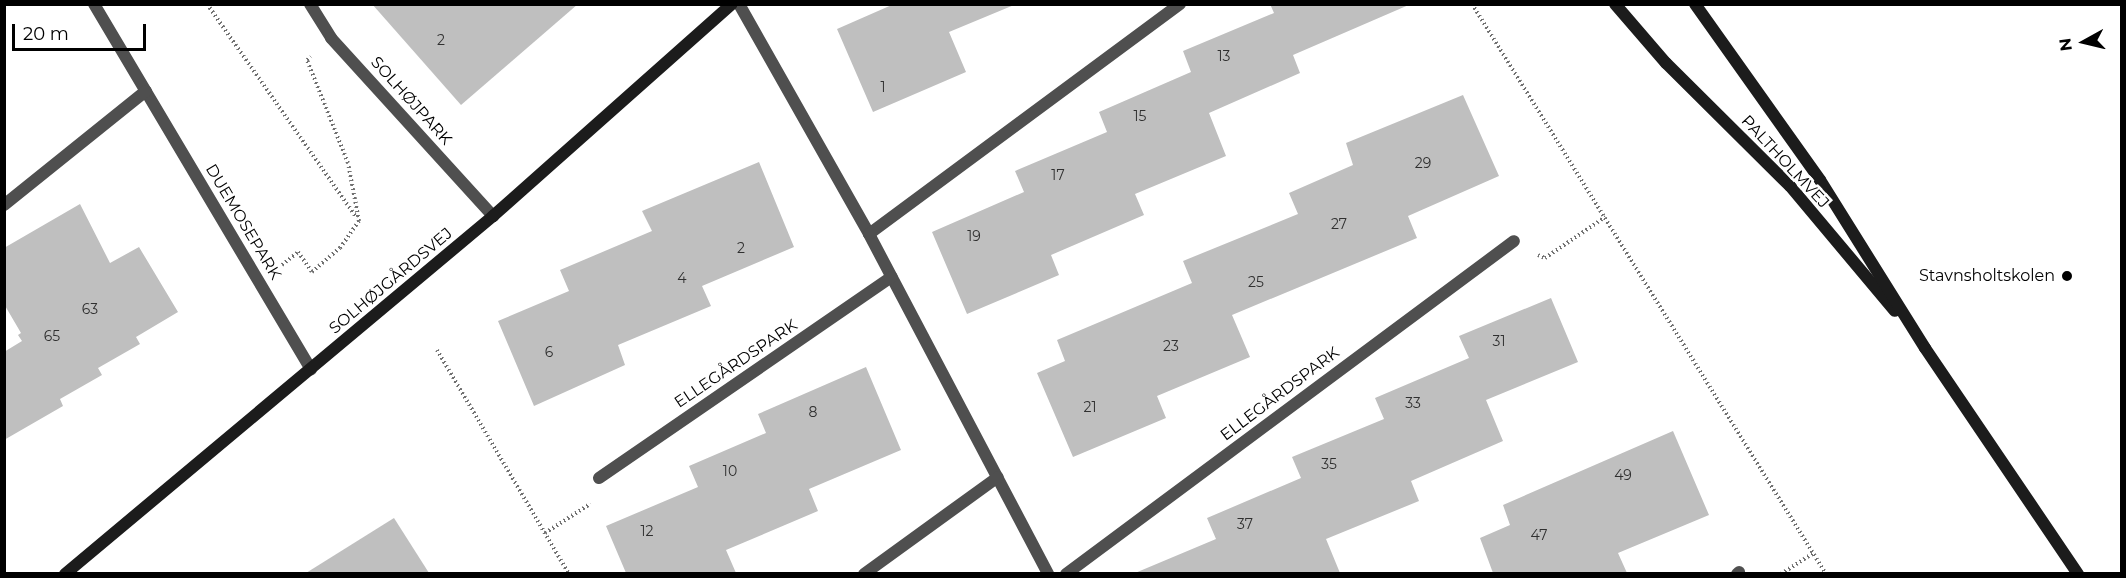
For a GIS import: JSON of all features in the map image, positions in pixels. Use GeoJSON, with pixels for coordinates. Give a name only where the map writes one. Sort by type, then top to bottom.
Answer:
{"type":"FeatureCollection","features":[{"type":"Feature","properties":{"kind":"street","name":"DUEMOSEPARK"},"geometry":{"type":"LineString","coordinates":[[94,4],[311,370]]}},
{"type":"Feature","properties":{"kind":"street","name":"SOLHØJPARK"},"geometry":{"type":"LineString","coordinates":[[310,4],[332,38],[493,216]]}},
{"type":"Feature","properties":{"kind":"street","name":"SOLHØJGÅRDSVEJ"},"geometry":{"type":"LineString","coordinates":[[65,573],[493,216],[732,4]]}},
{"type":"Feature","properties":{"kind":"street"},"geometry":{"type":"LineString","coordinates":[[739,4],[869,234],[1048,573]]}},
{"type":"Feature","properties":{"kind":"street"},"geometry":{"type":"LineString","coordinates":[[869,234],[1180,4]]}},
{"type":"Feature","properties":{"kind":"street","name":"PALTHOLMVEJ"},"geometry":{"type":"LineString","coordinates":[[1615,4],[1666,63],[1790,186],[1925,348]]}},
{"type":"Feature","properties":{"kind":"street","name":"PALTHOLMVEJ"},"geometry":{"type":"LineString","coordinates":[[1695,4],[1820,180],[1925,348],[2078,573]]}},
{"type":"Feature","properties":{"kind":"street"},"geometry":{"type":"LineString","coordinates":[[4,205],[146,91]]}},
{"type":"Feature","properties":{"kind":"street","name":"ELLEGÅRDSPARK"},"geometry":{"type":"LineString","coordinates":[[1066,573],[1514,241]]}},
{"type":"Feature","properties":{"kind":"street","name":"ELLEGÅRDSPARK"},"geometry":{"type":"LineString","coordinates":[[599,478],[892,277]]}},
{"type":"Feature","properties":{"kind":"street"},"geometry":{"type":"LineString","coordinates":[[864,573],[998,477]]}},
{"type":"Feature","properties":{"kind":"path"},"geometry":{"type":"LineString","coordinates":[[207,4],[359,221]]}},
{"type":"Feature","properties":{"kind":"path"},"geometry":{"type":"LineString","coordinates":[[1472,4],[1826,573]]}},
{"type":"Feature","properties":{"kind":"path"},"geometry":{"type":"LineString","coordinates":[[275,270],[298,252],[312,272],[340,248],[359,221],[348,164],[307,60],[332,38]]}},
{"type":"Feature","properties":{"kind":"path"},"geometry":{"type":"LineString","coordinates":[[1514,241],[1545,258],[1605,217]]}},
{"type":"Feature","properties":{"kind":"path"},"geometry":{"type":"LineString","coordinates":[[437,350],[569,573]]}},
{"type":"Feature","properties":{"kind":"path"},"geometry":{"type":"LineString","coordinates":[[545,533],[601,498],[599,478]]}},
{"type":"Feature","properties":{"kind":"path"},"geometry":{"type":"LineString","coordinates":[[1781,573],[1813,553]]}},
{"type":"Feature","properties":{"kind":"building"},"geometry":{"type":"Polygon","coordinates":[[[372,4],[578,4],[461,105],[372,4]]]}},
{"type":"Feature","properties":{"kind":"building"},"geometry":{"type":"Polygon","coordinates":[[[894,4],[1014,5],[949,32],[966,72],[873,112],[837,29],[894,4]]]}},
{"type":"Feature","properties":{"kind":"building"},"geometry":{"type":"Polygon","coordinates":[[[1270,4],[1411,4],[1293,55],[1300,73],[1209,113],[1226,156],[1135,194],[1144,215],[1051,255],[1059,275],[967,314],[932,232],[1024,192],[1015,171],[1107,132],[1099,112],[1191,72],[1183,51],[1274,13],[1270,4]]]}},
{"type":"Feature","properties":{"kind":"building"},"geometry":{"type":"Polygon","coordinates":[[[1463,95],[1499,176],[1408,216],[1417,238],[1232,315],[1250,357],[1157,396],[1166,418],[1073,457],[1037,373],[1065,361],[1057,340],[1192,283],[1183,261],[1298,214],[1289,193],[1353,165],[1346,143],[1463,95]]]}},
{"type":"Feature","properties":{"kind":"building"},"geometry":{"type":"Polygon","coordinates":[[[759,162],[794,247],[702,286],[711,306],[618,345],[625,365],[534,406],[498,321],[569,291],[560,270],[652,231],[642,211],[759,162]]]}},
{"type":"Feature","properties":{"kind":"building"},"geometry":{"type":"Polygon","coordinates":[[[80,204],[110,263],[139,247],[178,312],[136,337],[140,344],[98,368],[102,375],[60,399],[63,406],[4,440],[4,352],[22,341],[18,335],[21,333],[4,304],[4,248],[80,204]]]}},
{"type":"Feature","properties":{"kind":"building"},"geometry":{"type":"Polygon","coordinates":[[[1551,298],[1578,362],[1486,400],[1503,441],[1411,481],[1419,501],[1326,539],[1340,573],[1135,573],[1216,539],[1207,518],[1301,478],[1292,457],[1384,419],[1375,398],[1469,358],[1459,336],[1551,298]]]}},
{"type":"Feature","properties":{"kind":"building"},"geometry":{"type":"Polygon","coordinates":[[[866,367],[901,450],[809,489],[818,511],[726,550],[736,573],[626,573],[606,526],[698,487],[689,466],[766,433],[758,414],[866,367]]]}},
{"type":"Feature","properties":{"kind":"building"},"geometry":{"type":"Polygon","coordinates":[[[1673,431],[1709,515],[1618,553],[1627,573],[1493,573],[1480,538],[1510,525],[1503,505],[1673,431]]]}},
{"type":"Feature","properties":{"kind":"building"},"geometry":{"type":"Polygon","coordinates":[[[394,518],[429,573],[306,573],[394,518]]]}},
{"type":"Feature","properties":{"kind":"place","name":"Stavnsholtskolen"},"geometry":{"type":"Point","coordinates":[2067,276]}}]}
